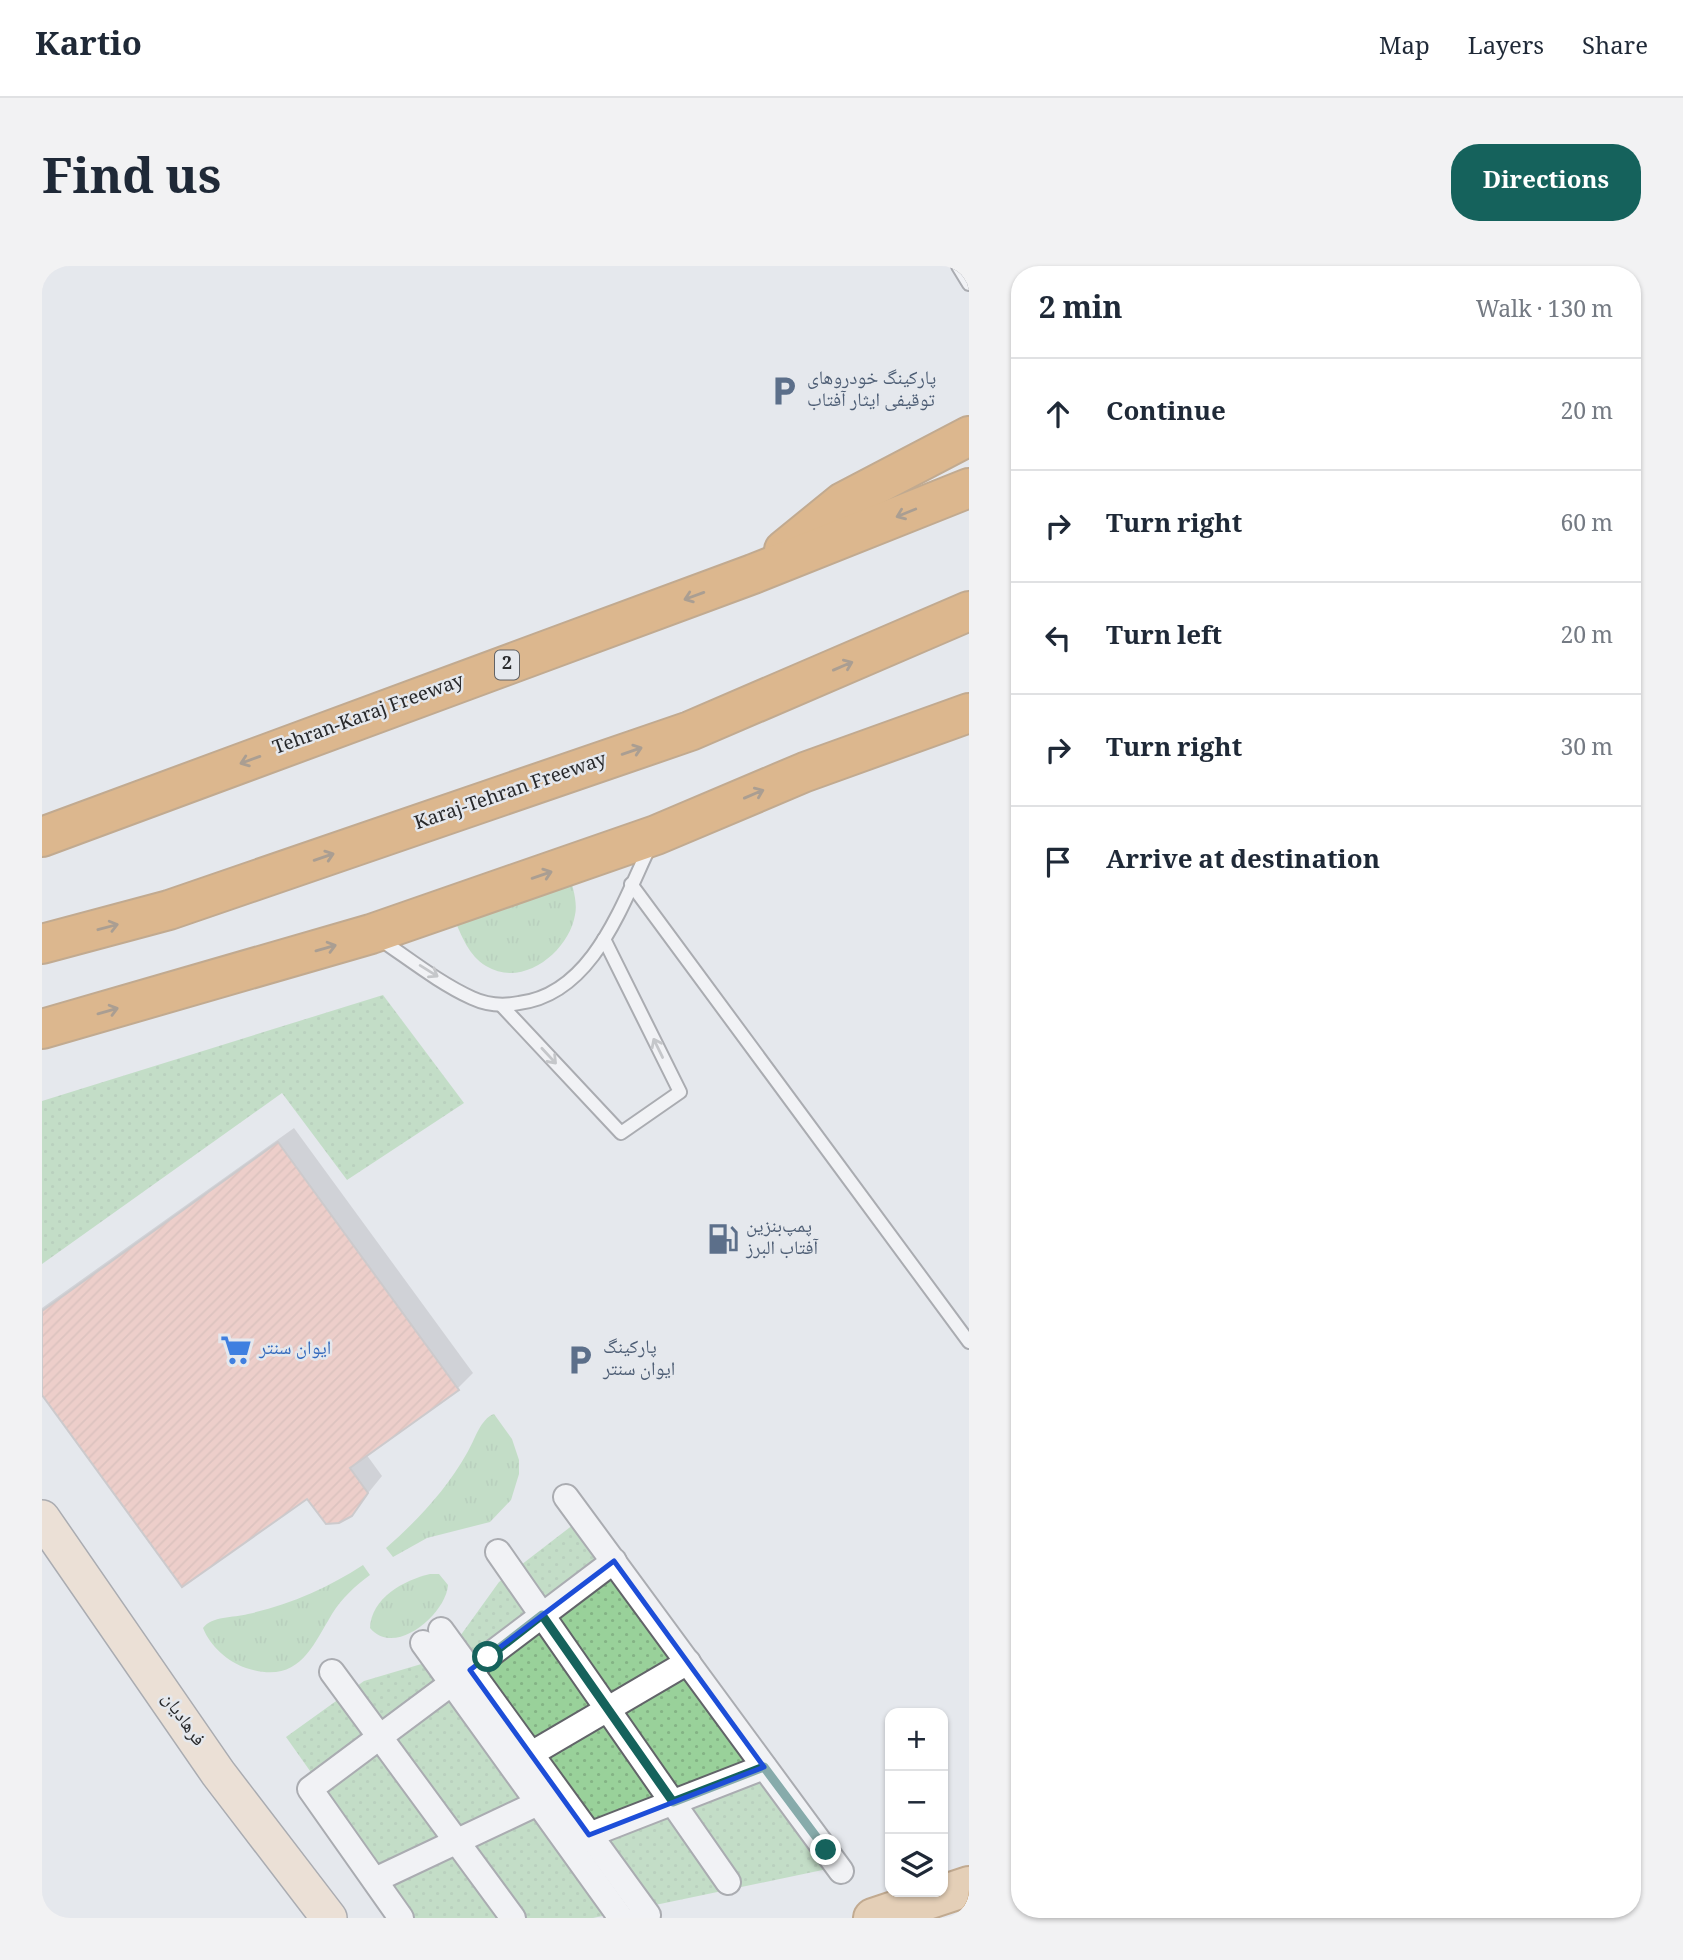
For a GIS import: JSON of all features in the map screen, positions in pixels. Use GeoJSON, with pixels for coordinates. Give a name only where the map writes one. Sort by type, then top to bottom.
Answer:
{"type":"FeatureCollection","features":[{"type":"Feature","properties":{"kind":"highway"},"geometry":{"type":"LineString","coordinates":[[753,574],[843,502],[969,436]]}},
{"type":"Feature","properties":{"kind":"highway","name":"Tehran-Karaj Freeway"},"geometry":{"type":"LineString","coordinates":[[42,836],[753,574],[969,488]]}},
{"type":"Feature","properties":{"kind":"highway","name":"Karaj-Tehran Freeway"},"geometry":{"type":"LineString","coordinates":[[42,944],[170,910],[690,731],[969,611]]}},
{"type":"Feature","properties":{"kind":"highway"},"geometry":{"type":"LineString","coordinates":[[42,1030],[372,934],[656,835],[805,772],[969,713]]}},
{"type":"Feature","properties":{"kind":"main road","name":"فرهادیان"},"geometry":{"type":"LineString","coordinates":[[42,1518],[218,1773],[329,1918]]}},
{"type":"Feature","properties":{"kind":"main road"},"geometry":{"type":"LineString","coordinates":[[873,1918],[969,1886]]}},
{"type":"Feature","properties":{"kind":"street"},"geometry":{"type":"LineString","coordinates":[[566,1497],[841,1871]]}},
{"type":"Feature","properties":{"kind":"street"},"geometry":{"type":"LineString","coordinates":[[498,1552],[728,1882]]}},
{"type":"Feature","properties":{"kind":"street"},"geometry":{"type":"LineString","coordinates":[[401,1918],[310,1789],[614,1562]]}},
{"type":"Feature","properties":{"kind":"street"},"geometry":{"type":"LineString","coordinates":[[432,1637],[461,1677],[538,1802],[621,1918]]}},
{"type":"Feature","properties":{"kind":"street"},"geometry":{"type":"LineString","coordinates":[[531,1754],[688,1662]]}},
{"type":"Feature","properties":{"kind":"street"},"geometry":{"type":"LineString","coordinates":[[332,1672],[513,1918]]}},
{"type":"Feature","properties":{"kind":"street"},"geometry":{"type":"LineString","coordinates":[[461,1677],[531,1754],[648,1916],[639,1918]]}},
{"type":"Feature","properties":{"kind":"street"},"geometry":{"type":"LineString","coordinates":[[589,1835],[764,1767]]}},
{"type":"Feature","properties":{"kind":"street"},"geometry":{"type":"LineString","coordinates":[[375,1880],[538,1802]]}},
{"type":"Feature","properties":{"kind":"lane"},"geometry":{"type":"LineString","coordinates":[[958,266],[969,284]]}},
{"type":"Feature","properties":{"kind":"lane"},"geometry":{"type":"LineString","coordinates":[[372,934],[474,999],[502,1006],[531,1002],[556,991],[585,965],[604,939],[656,835]]}},
{"type":"Feature","properties":{"kind":"lane"},"geometry":{"type":"LineString","coordinates":[[631,884],[969,1342]]}},
{"type":"Feature","properties":{"kind":"lane"},"geometry":{"type":"LineString","coordinates":[[502,1006],[621,1133],[680,1092],[604,939]]}},
{"type":"Feature","properties":{"kind":"highlighted area"},"geometry":{"type":"Polygon","coordinates":[[[614,1561],[764,1767],[589,1835],[470,1670],[614,1561]]]}},
{"type":"Feature","properties":{"kind":"green space"},"geometry":{"type":"Polygon","coordinates":[[[569,873],[576,910],[571,928],[554,953],[542,963],[515,973],[500,972],[475,957],[466,945],[454,918],[569,873]]]}},
{"type":"Feature","properties":{"kind":"green space"},"geometry":{"type":"Polygon","coordinates":[[[383,995],[464,1103],[347,1180],[282,1093],[42,1264],[42,1101],[383,995]]]}},
{"type":"Feature","properties":{"kind":"green space"},"geometry":{"type":"Polygon","coordinates":[[[494,1414],[512,1439],[519,1460],[519,1474],[511,1500],[490,1522],[427,1538],[393,1557],[386,1548],[441,1492],[459,1467],[481,1425],[494,1414]]]}},
{"type":"Feature","properties":{"kind":"green space"},"geometry":{"type":"Polygon","coordinates":[[[578,1521],[832,1868],[593,1918],[414,1918],[286,1737],[364,1681],[445,1657],[499,1582],[578,1521]]]}},
{"type":"Feature","properties":{"kind":"green space"},"geometry":{"type":"Polygon","coordinates":[[[363,1565],[370,1575],[344,1598],[309,1651],[291,1668],[264,1672],[239,1665],[215,1647],[203,1628],[217,1619],[293,1601],[363,1565]]]}},
{"type":"Feature","properties":{"kind":"green space"},"geometry":{"type":"Polygon","coordinates":[[[430,1574],[439,1574],[448,1585],[438,1608],[418,1629],[392,1638],[380,1636],[370,1628],[376,1608],[383,1599],[400,1586],[430,1574]]]}},
{"type":"Feature","properties":{"kind":"building","name":"ایوان سنتر"},"geometry":{"type":"Polygon","coordinates":[[[278,1142],[459,1390],[350,1468],[368,1493],[352,1516],[339,1523],[326,1524],[307,1499],[182,1587],[42,1395],[42,1311],[278,1142]]]}},
{"type":"Feature","properties":{"kind":"place","name":"پارکینگ خودروهای توقیفی ایثار آفتاب"},"geometry":{"type":"Point","coordinates":[784,391]}},
{"type":"Feature","properties":{"kind":"place","name":"پمپ‌بنزین آفتاب البرز"},"geometry":{"type":"Point","coordinates":[723,1239]}},
{"type":"Feature","properties":{"kind":"place","name":"ایوان سنتر"},"geometry":{"type":"Point","coordinates":[236,1350]}},
{"type":"Feature","properties":{"kind":"place","name":"پارکینگ ایوان سنتر"},"geometry":{"type":"Point","coordinates":[580,1360]}},
{"type":"Feature","properties":{"kind":"route"},"geometry":{"type":"LineString","coordinates":[[488,1657],[542,1615],[673,1802],[764,1767],[826,1850]]}}]}
